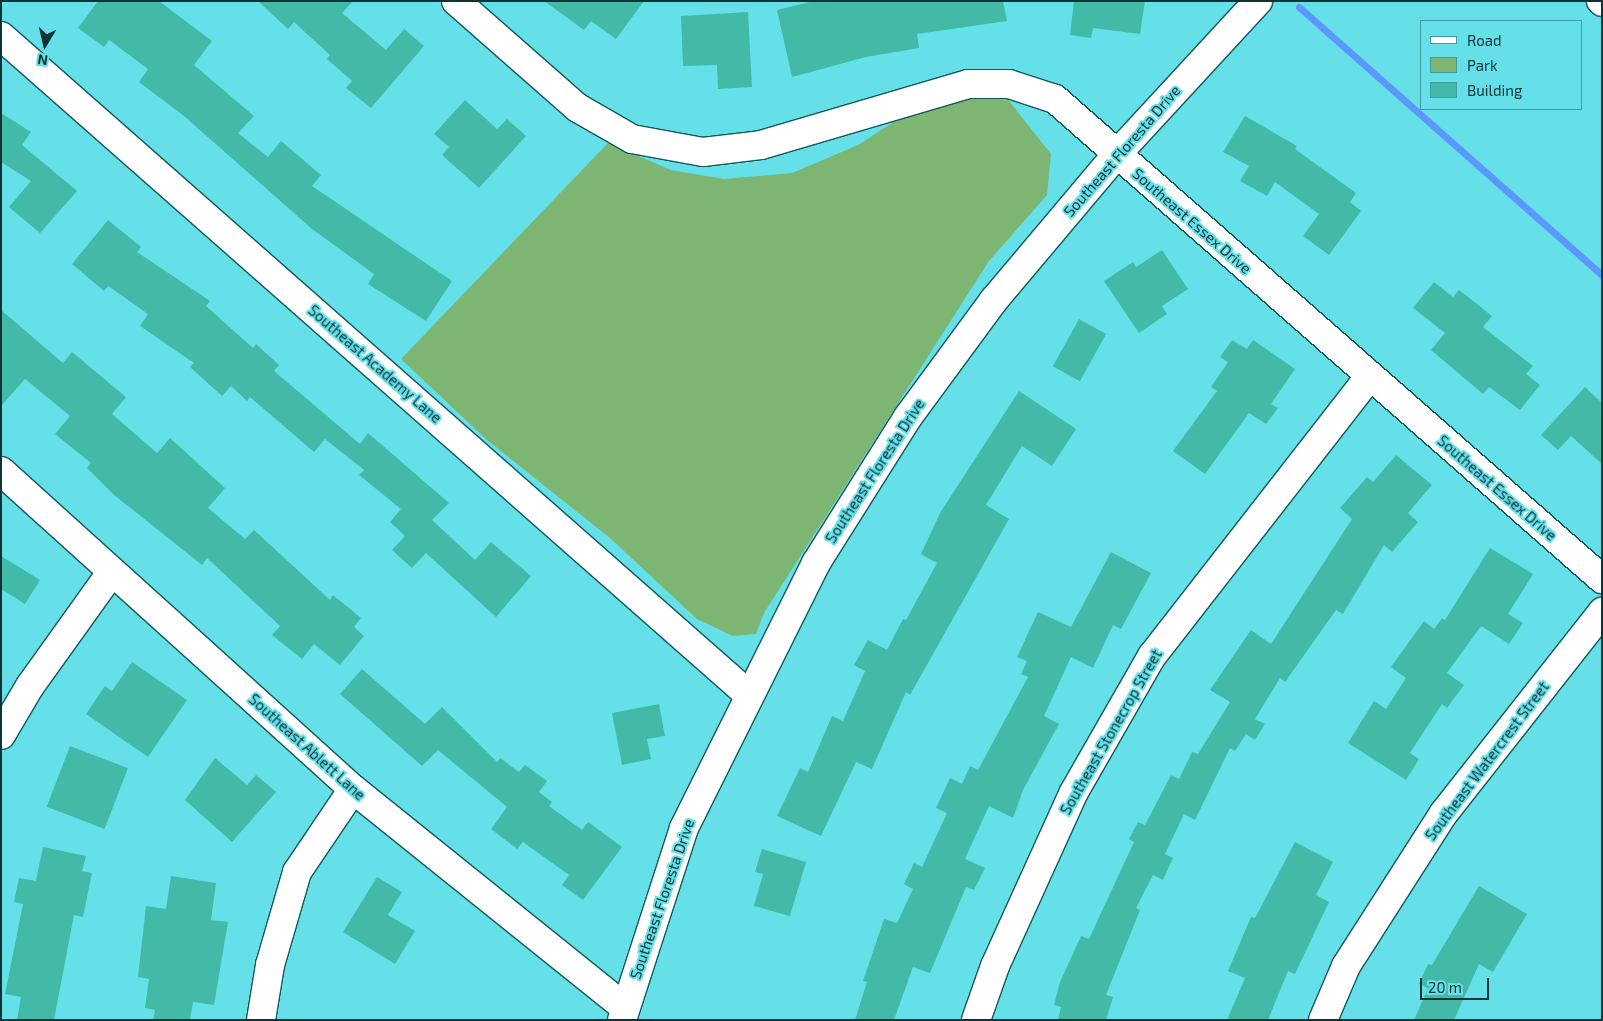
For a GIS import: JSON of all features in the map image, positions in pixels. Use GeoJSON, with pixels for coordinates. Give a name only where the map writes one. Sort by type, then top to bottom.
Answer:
{"type":"FeatureCollection","features":[{"type":"Feature","properties":{"kind":"street","name":"Southeast Essex Drive"},"geometry":{"type":"LineString","coordinates":[[456,1],[578,108],[632,139],[703,152],[761,145],[968,84],[1009,84],[1056,99],[1369,377],[1602,579]]}},
{"type":"Feature","properties":{"kind":"street","name":"Southeast Floresta Drive"},"geometry":{"type":"LineString","coordinates":[[624,1014],[684,828],[748,694],[816,563],[908,417],[994,300],[1117,154],[1258,1]]}},
{"type":"Feature","properties":{"kind":"street","name":"Southeast Academy Lane"},"geometry":{"type":"LineString","coordinates":[[1,36],[748,694]]}},
{"type":"Feature","properties":{"kind":"street","name":"Southeast Stonecrop Street"},"geometry":{"type":"LineString","coordinates":[[976,1020],[995,966],[1074,792],[1152,656],[1369,377]]}},
{"type":"Feature","properties":{"kind":"street","name":"Southeast Ablett Lane"},"geometry":{"type":"LineString","coordinates":[[1,472],[353,789],[624,1014]]}},
{"type":"Feature","properties":{"kind":"street"},"geometry":{"type":"LineString","coordinates":[[1,735],[30,686],[111,573]]}},
{"type":"Feature","properties":{"kind":"street","name":"Southeast Watercrest Street"},"geometry":{"type":"LineString","coordinates":[[1323,1020],[1346,966],[1444,813],[1602,612]]}},
{"type":"Feature","properties":{"kind":"street"},"geometry":{"type":"LineString","coordinates":[[261,1020],[270,965],[297,872],[353,789]]}},
{"type":"Feature","properties":{"kind":"green space"},"geometry":{"type":"Polygon","coordinates":[[[1006,97],[1051,154],[1047,195],[989,261],[764,613],[756,634],[733,636],[697,619],[610,538],[487,440],[401,359],[608,143],[671,170],[724,179],[792,173],[858,145],[898,119],[969,98],[1006,97]]]}},
{"type":"Feature","properties":{"kind":"building"},"geometry":{"type":"Polygon","coordinates":[[[98,1],[159,1],[212,41],[194,65],[254,116],[238,133],[268,157],[281,141],[321,175],[312,186],[452,281],[426,321],[368,284],[374,274],[312,229],[184,116],[139,82],[148,69],[109,40],[104,47],[78,28],[98,1]]]}},
{"type":"Feature","properties":{"kind":"building"},"geometry":{"type":"Polygon","coordinates":[[[258,1],[353,1],[342,13],[386,50],[404,29],[424,46],[371,108],[346,88],[352,81],[327,59],[330,55],[294,22],[288,29],[258,1]]]}},
{"type":"Feature","properties":{"kind":"building"},"geometry":{"type":"Polygon","coordinates":[[[544,1],[644,1],[616,39],[591,21],[584,30],[544,1]]]}},
{"type":"Feature","properties":{"kind":"building"},"geometry":{"type":"Polygon","coordinates":[[[814,1],[1003,1],[1007,21],[917,34],[919,48],[866,57],[792,77],[777,10],[814,1]]]}},
{"type":"Feature","properties":{"kind":"building"},"geometry":{"type":"Polygon","coordinates":[[[1074,1],[1145,1],[1140,34],[1093,28],[1091,38],[1070,35],[1074,1]]]}},
{"type":"Feature","properties":{"kind":"building"},"geometry":{"type":"Polygon","coordinates":[[[748,12],[752,87],[718,89],[717,65],[683,66],[681,16],[748,12]]]}},
{"type":"Feature","properties":{"kind":"building"},"geometry":{"type":"Polygon","coordinates":[[[465,100],[497,129],[507,119],[526,136],[479,188],[442,155],[449,147],[434,134],[465,100]]]}},
{"type":"Feature","properties":{"kind":"building"},"geometry":{"type":"Polygon","coordinates":[[[1,113],[31,132],[22,145],[77,191],[40,233],[9,207],[31,181],[1,162],[1,113]]]}},
{"type":"Feature","properties":{"kind":"building"},"geometry":{"type":"Polygon","coordinates":[[[1245,116],[1297,146],[1295,149],[1356,193],[1350,202],[1361,211],[1329,255],[1303,236],[1319,214],[1275,182],[1267,196],[1240,181],[1249,166],[1223,152],[1245,116]]]}},
{"type":"Feature","properties":{"kind":"building"},"geometry":{"type":"Polygon","coordinates":[[[108,220],[141,247],[137,252],[210,301],[206,306],[253,348],[256,344],[279,365],[274,371],[360,444],[368,433],[449,503],[432,520],[475,560],[491,542],[531,576],[496,617],[426,553],[412,568],[392,550],[405,536],[390,522],[401,509],[359,475],[364,470],[325,439],[314,452],[250,397],[247,401],[231,386],[222,396],[190,367],[194,363],[140,326],[148,314],[108,286],[104,291],[72,264],[108,220]]]}},
{"type":"Feature","properties":{"kind":"building"},"geometry":{"type":"Polygon","coordinates":[[[1162,250],[1188,289],[1162,306],[1167,314],[1139,333],[1104,281],[1133,262],[1136,267],[1162,250]]]}},
{"type":"Feature","properties":{"kind":"building"},"geometry":{"type":"Polygon","coordinates":[[[1434,282],[1453,297],[1459,290],[1492,316],[1483,327],[1533,366],[1526,374],[1540,385],[1520,410],[1489,387],[1483,394],[1431,350],[1445,333],[1413,308],[1434,282]]]}},
{"type":"Feature","properties":{"kind":"building"},"geometry":{"type":"Polygon","coordinates":[[[1,310],[63,363],[72,352],[126,397],[112,414],[157,453],[170,438],[225,488],[208,508],[245,539],[254,530],[330,600],[333,595],[361,618],[354,627],[364,636],[340,665],[314,644],[302,659],[272,635],[280,626],[207,558],[202,565],[113,494],[87,468],[91,463],[55,434],[70,416],[25,379],[1,406],[1,310]]]}},
{"type":"Feature","properties":{"kind":"building"},"geometry":{"type":"Polygon","coordinates":[[[1079,319],[1106,334],[1080,381],[1053,366],[1079,319]]]}},
{"type":"Feature","properties":{"kind":"building"},"geometry":{"type":"Polygon","coordinates":[[[1232,340],[1247,349],[1253,340],[1295,369],[1271,404],[1278,408],[1266,424],[1249,413],[1205,474],[1173,451],[1217,391],[1211,387],[1228,362],[1220,357],[1232,340]]]}},
{"type":"Feature","properties":{"kind":"building"},"geometry":{"type":"Polygon","coordinates":[[[1585,387],[1602,403],[1602,464],[1571,436],[1558,450],[1541,435],[1585,387]]]}},
{"type":"Feature","properties":{"kind":"building"},"geometry":{"type":"Polygon","coordinates":[[[1019,391],[1076,429],[1052,466],[1022,446],[986,505],[1009,519],[910,695],[906,692],[872,769],[856,762],[821,836],[777,816],[800,768],[808,772],[832,716],[843,721],[865,671],[854,665],[868,640],[887,650],[903,619],[906,620],[937,563],[921,554],[940,513],[1019,391]]]}},
{"type":"Feature","properties":{"kind":"building"},"geometry":{"type":"Polygon","coordinates":[[[1396,455],[1432,485],[1408,513],[1418,522],[1392,552],[1384,545],[1343,614],[1336,610],[1285,682],[1280,678],[1255,719],[1265,724],[1255,740],[1246,734],[1235,751],[1230,748],[1195,820],[1184,814],[1165,854],[1173,858],[1163,880],[1153,875],[1136,908],[1140,910],[1106,995],[1113,997],[1106,1020],[1058,1020],[1061,1007],[1054,1005],[1060,982],[1081,936],[1089,939],[1134,842],[1129,839],[1138,822],[1145,825],[1171,775],[1179,779],[1192,752],[1198,754],[1230,702],[1210,690],[1251,630],[1271,644],[1352,519],[1340,508],[1367,477],[1373,482],[1396,455]]]}},
{"type":"Feature","properties":{"kind":"building"},"geometry":{"type":"Polygon","coordinates":[[[1490,548],[1533,574],[1508,614],[1523,623],[1509,644],[1481,626],[1447,673],[1464,685],[1447,708],[1442,704],[1410,753],[1419,759],[1406,780],[1348,743],[1374,701],[1386,709],[1406,678],[1391,667],[1424,621],[1434,629],[1442,618],[1445,620],[1490,548]]]}},
{"type":"Feature","properties":{"kind":"building"},"geometry":{"type":"Polygon","coordinates":[[[1111,552],[1151,573],[1121,629],[1113,625],[1093,668],[1071,657],[1044,716],[1059,724],[1023,790],[1013,818],[989,806],[965,859],[985,868],[974,890],[966,887],[930,973],[913,967],[894,1020],[855,1020],[867,982],[863,981],[884,919],[897,923],[913,889],[904,884],[914,863],[922,867],[947,813],[936,808],[950,778],[962,784],[970,766],[978,770],[1028,677],[1021,674],[1027,661],[1017,657],[1038,612],[1071,627],[1111,552]]]}},
{"type":"Feature","properties":{"kind":"building"},"geometry":{"type":"Polygon","coordinates":[[[1,556],[40,580],[25,604],[1,589],[1,556]]]}},
{"type":"Feature","properties":{"kind":"building"},"geometry":{"type":"Polygon","coordinates":[[[132,662],[187,700],[148,757],[86,714],[105,686],[112,691],[132,662]]]}},
{"type":"Feature","properties":{"kind":"building"},"geometry":{"type":"Polygon","coordinates":[[[362,669],[425,724],[442,707],[497,762],[500,758],[519,772],[525,765],[547,781],[539,792],[552,802],[549,806],[582,830],[588,822],[622,847],[583,900],[562,885],[569,875],[523,842],[517,849],[491,829],[507,807],[438,750],[422,766],[340,694],[362,669]]]}},
{"type":"Feature","properties":{"kind":"building"},"geometry":{"type":"Polygon","coordinates":[[[659,704],[665,736],[647,739],[651,759],[622,765],[612,713],[659,704]]]}},
{"type":"Feature","properties":{"kind":"building"},"geometry":{"type":"Polygon","coordinates":[[[70,746],[128,768],[105,829],[47,807],[70,746]]]}},
{"type":"Feature","properties":{"kind":"building"},"geometry":{"type":"Polygon","coordinates":[[[215,758],[247,785],[256,775],[276,792],[232,842],[185,800],[215,758]]]}},
{"type":"Feature","properties":{"kind":"building"},"geometry":{"type":"Polygon","coordinates":[[[1295,842],[1333,862],[1316,895],[1329,902],[1295,974],[1288,971],[1268,1020],[1227,1020],[1245,978],[1228,971],[1251,917],[1255,918],[1295,842]]]}},
{"type":"Feature","properties":{"kind":"building"},"geometry":{"type":"Polygon","coordinates":[[[43,847],[86,856],[82,871],[92,873],[83,917],[74,915],[54,1020],[17,1020],[21,997],[5,994],[23,904],[14,902],[19,878],[36,881],[43,847]]]}},
{"type":"Feature","properties":{"kind":"building"},"geometry":{"type":"Polygon","coordinates":[[[762,849],[806,862],[790,916],[754,906],[763,874],[755,872],[762,849]]]}},
{"type":"Feature","properties":{"kind":"building"},"geometry":{"type":"Polygon","coordinates":[[[171,876],[216,883],[211,920],[228,922],[214,1005],[193,1002],[190,1020],[153,1020],[155,1010],[145,1008],[149,979],[138,977],[146,906],[166,909],[171,876]]]}},
{"type":"Feature","properties":{"kind":"building"},"geometry":{"type":"Polygon","coordinates":[[[377,877],[402,892],[388,915],[415,931],[395,964],[343,932],[377,877]]]}},
{"type":"Feature","properties":{"kind":"building"},"geometry":{"type":"Polygon","coordinates":[[[1479,886],[1527,914],[1493,972],[1479,964],[1454,1020],[1414,1020],[1428,988],[1419,984],[1428,964],[1432,965],[1479,886]]]}},
{"type":"Feature","properties":{"kind":"waterway"},"geometry":{"type":"LineString","coordinates":[[1299,7],[1602,275]]}}]}
